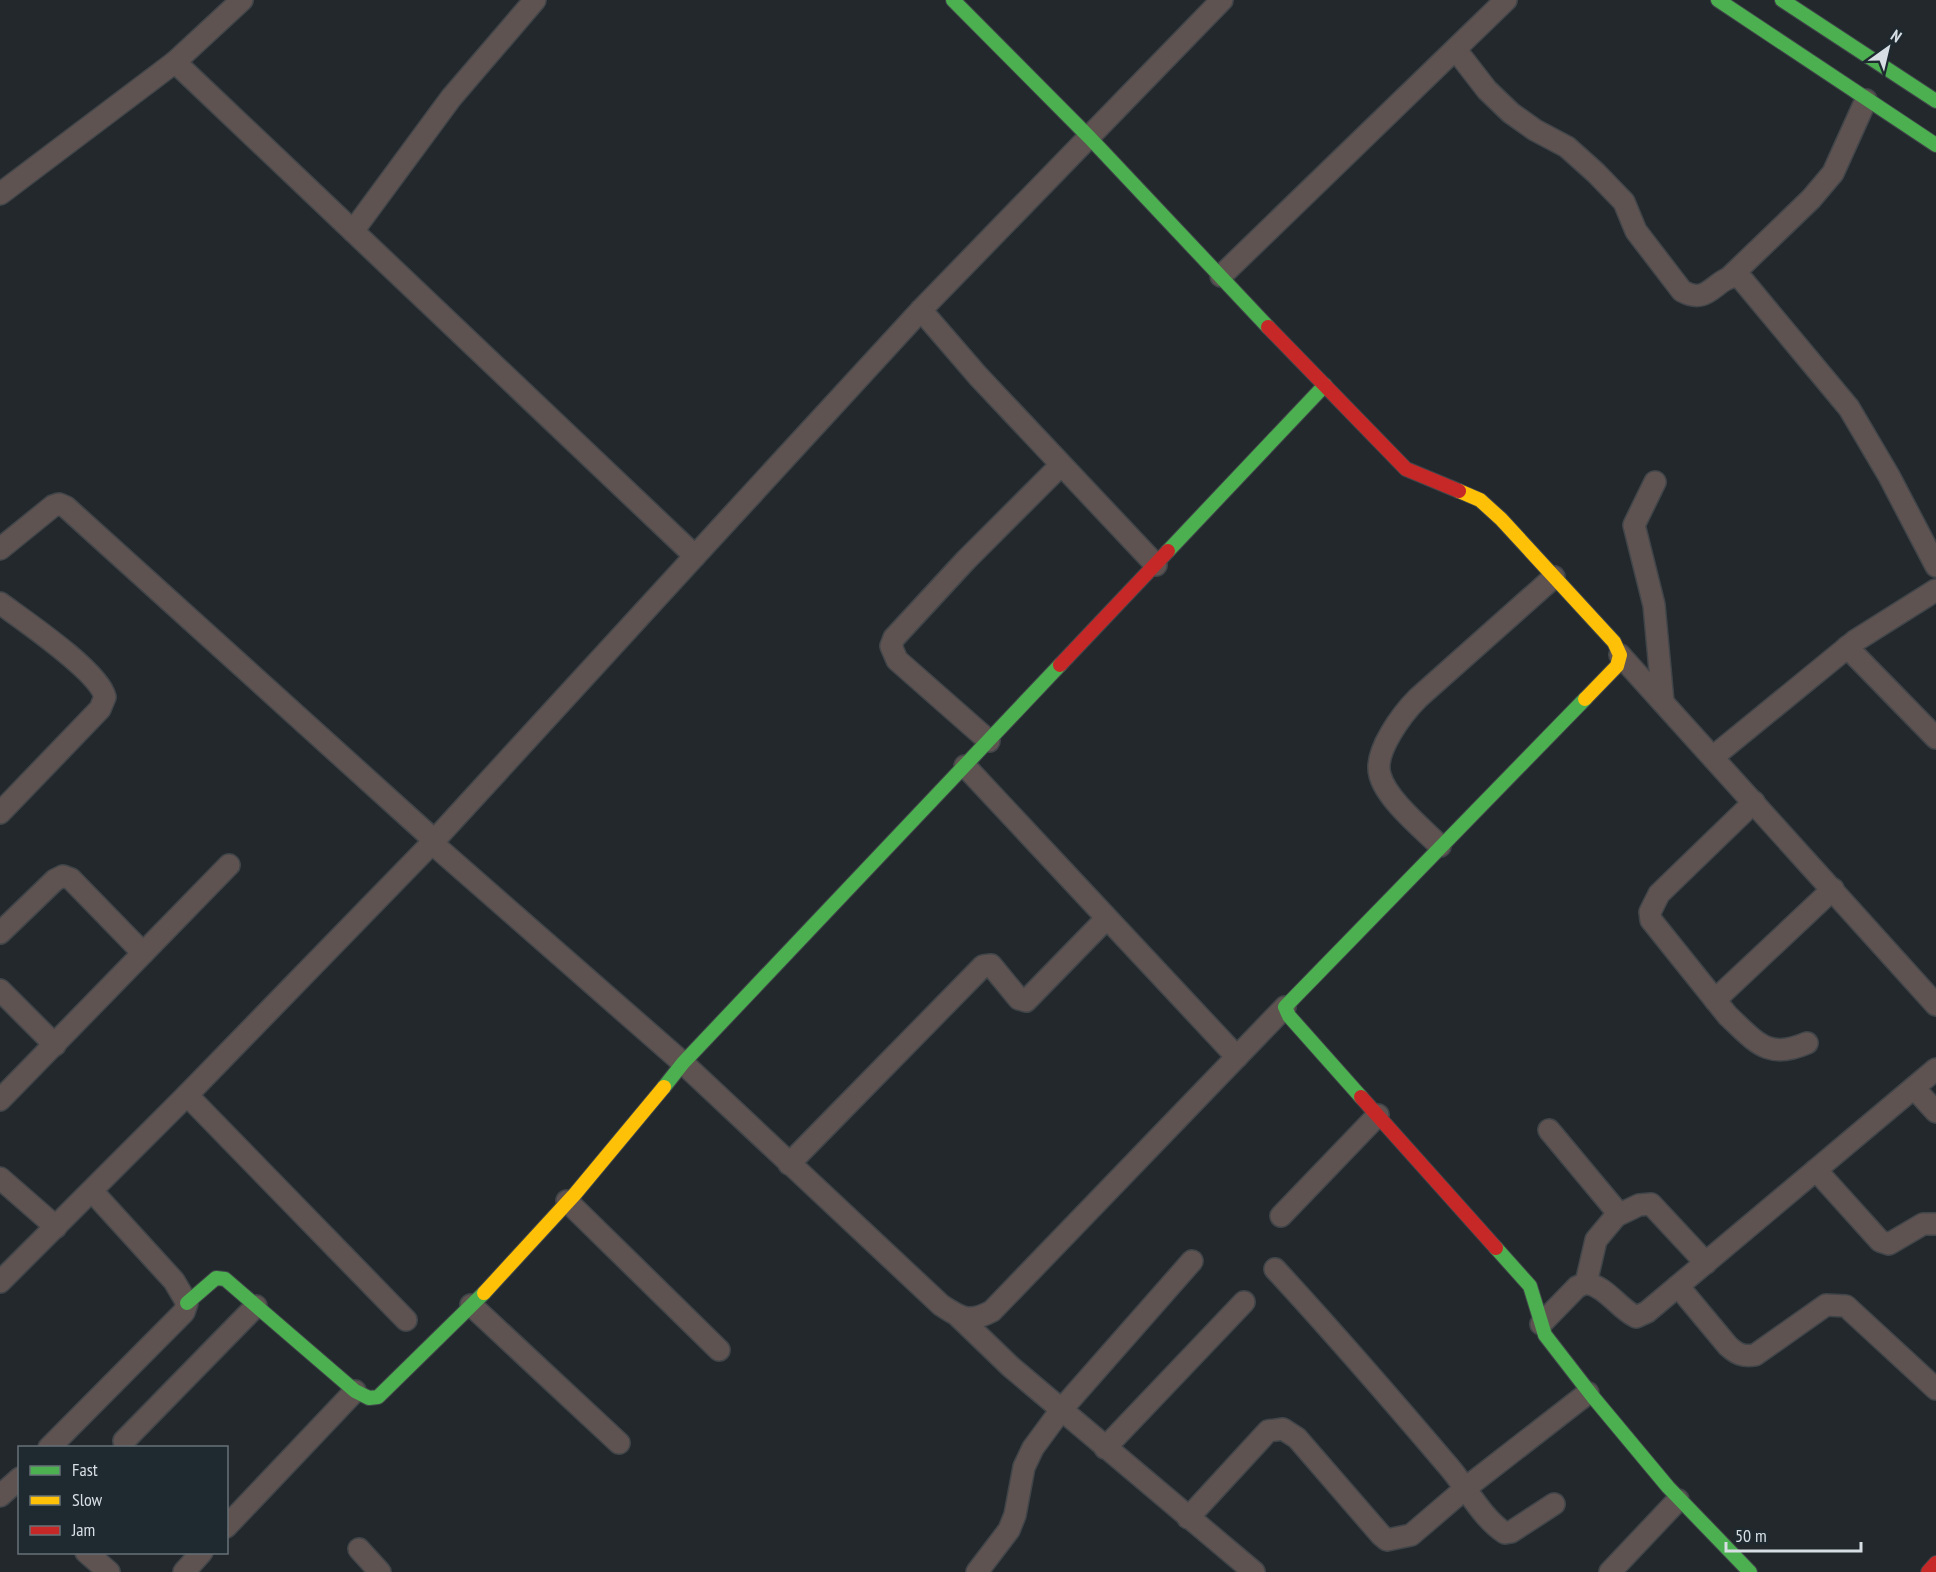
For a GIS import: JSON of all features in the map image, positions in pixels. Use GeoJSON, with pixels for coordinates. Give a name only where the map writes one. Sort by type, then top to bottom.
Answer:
{"type":"FeatureCollection","features":[{"type":"Feature","properties":{"kind":"main road"},"geometry":{"type":"LineString","coordinates":[[954,0],[1090,138],[1385,450],[1406,469],[1480,500],[1614,642],[1620,655],[1617,666],[1285,1007],[1289,1016],[1530,1286],[1537,1295],[1540,1324],[1588,1393],[1678,1500],[1748,1571]]}},
{"type":"Feature","properties":{"kind":"main road"},"geometry":{"type":"LineString","coordinates":[[1718,0],[1936,145]]}},
{"type":"Feature","properties":{"kind":"main road"},"geometry":{"type":"LineString","coordinates":[[1782,0],[1936,101]]}},
{"type":"Feature","properties":{"kind":"main road"},"geometry":{"type":"LineString","coordinates":[[187,1303],[216,1278],[220,1278],[331,1368],[355,1391],[369,1398],[378,1397],[471,1305],[567,1201],[616,1147],[682,1063],[1325,385]]}},
{"type":"Feature","properties":{"kind":"main road"},"geometry":{"type":"LineString","coordinates":[[1928,1572],[1936,1563]]}},
{"type":"Feature","properties":{"kind":"street"},"geometry":{"type":"LineString","coordinates":[[0,194],[175,62],[242,0]]}},
{"type":"Feature","properties":{"kind":"street"},"geometry":{"type":"LineString","coordinates":[[353,231],[451,98],[535,0]]}},
{"type":"Feature","properties":{"kind":"street"},"geometry":{"type":"LineString","coordinates":[[0,1282],[187,1095],[433,841],[921,310],[1222,0]]}},
{"type":"Feature","properties":{"kind":"street"},"geometry":{"type":"LineString","coordinates":[[1221,276],[1506,0]]}},
{"type":"Feature","properties":{"kind":"street"},"geometry":{"type":"LineString","coordinates":[[1456,50],[1487,90],[1511,113],[1535,130],[1567,147],[1603,180],[1624,202],[1636,231],[1682,291],[1691,296],[1700,296],[1731,276],[1811,199],[1833,173],[1851,138],[1866,100]]}},
{"type":"Feature","properties":{"kind":"street"},"geometry":{"type":"LineString","coordinates":[[175,62],[695,556]]}},
{"type":"Feature","properties":{"kind":"street"},"geometry":{"type":"LineString","coordinates":[[1731,276],[1740,277],[1849,408],[1889,476],[1936,566]]}},
{"type":"Feature","properties":{"kind":"street"},"geometry":{"type":"LineString","coordinates":[[921,310],[1060,465],[1156,565]]}},
{"type":"Feature","properties":{"kind":"street"},"geometry":{"type":"LineString","coordinates":[[988,741],[897,660],[891,646],[894,638],[966,560],[1060,465]]}},
{"type":"Feature","properties":{"kind":"street"},"geometry":{"type":"LineString","coordinates":[[1655,482],[1634,525],[1654,605],[1663,702]]}},
{"type":"Feature","properties":{"kind":"street"},"geometry":{"type":"LineString","coordinates":[[0,549],[53,506],[59,504],[66,507],[433,841],[682,1063],[941,1305],[958,1316],[1061,1410],[1254,1572]]}},
{"type":"Feature","properties":{"kind":"street"},"geometry":{"type":"LineString","coordinates":[[1440,846],[1390,794],[1380,776],[1383,753],[1403,713],[1554,577]]}},
{"type":"Feature","properties":{"kind":"street"},"geometry":{"type":"LineString","coordinates":[[1713,757],[1847,647],[1933,597]]}},
{"type":"Feature","properties":{"kind":"street"},"geometry":{"type":"LineString","coordinates":[[0,603],[66,653],[100,685],[105,696],[100,709],[0,813]]}},
{"type":"Feature","properties":{"kind":"street"},"geometry":{"type":"LineString","coordinates":[[1847,647],[1936,738]]}},
{"type":"Feature","properties":{"kind":"street"},"geometry":{"type":"LineString","coordinates":[[1620,655],[1936,1005]]}},
{"type":"Feature","properties":{"kind":"street"},"geometry":{"type":"LineString","coordinates":[[965,766],[1237,1057]]}},
{"type":"Feature","properties":{"kind":"street"},"geometry":{"type":"LineString","coordinates":[[1754,802],[1659,894],[1650,912],[1651,920],[1740,1028],[1770,1049],[1789,1051],[1807,1043]]}},
{"type":"Feature","properties":{"kind":"street"},"geometry":{"type":"LineString","coordinates":[[0,1100],[229,865]]}},
{"type":"Feature","properties":{"kind":"street"},"geometry":{"type":"LineString","coordinates":[[0,933],[55,880],[63,876],[71,879],[143,953]]}},
{"type":"Feature","properties":{"kind":"street"},"geometry":{"type":"LineString","coordinates":[[1715,1000],[1833,889]]}},
{"type":"Feature","properties":{"kind":"street"},"geometry":{"type":"LineString","coordinates":[[789,1164],[983,966],[991,965],[1019,999],[1026,1001],[1106,919]]}},
{"type":"Feature","properties":{"kind":"street"},"geometry":{"type":"LineString","coordinates":[[0,990],[55,1045]]}},
{"type":"Feature","properties":{"kind":"street"},"geometry":{"type":"LineString","coordinates":[[958,1316],[976,1319],[992,1311],[1285,1007]]}},
{"type":"Feature","properties":{"kind":"street"},"geometry":{"type":"LineString","coordinates":[[1540,1324],[1577,1287],[1586,1283],[1604,1290],[1625,1311],[1636,1317],[1647,1312],[1936,1069]]}},
{"type":"Feature","properties":{"kind":"street"},"geometry":{"type":"LineString","coordinates":[[1914,1088],[1936,1112]]}},
{"type":"Feature","properties":{"kind":"street"},"geometry":{"type":"LineString","coordinates":[[187,1095],[406,1320]]}},
{"type":"Feature","properties":{"kind":"street"},"geometry":{"type":"LineString","coordinates":[[1281,1216],[1378,1115]]}},
{"type":"Feature","properties":{"kind":"street"},"geometry":{"type":"LineString","coordinates":[[1549,1130],[1614,1208],[1617,1216]]}},
{"type":"Feature","properties":{"kind":"street"},"geometry":{"type":"LineString","coordinates":[[1816,1170],[1880,1241],[1889,1244],[1923,1224],[1936,1224]]}},
{"type":"Feature","properties":{"kind":"street"},"geometry":{"type":"LineString","coordinates":[[0,1178],[57,1227]]}},
{"type":"Feature","properties":{"kind":"street"},"geometry":{"type":"LineString","coordinates":[[51,1446],[184,1312],[187,1303],[185,1296],[174,1281],[92,1191]]}},
{"type":"Feature","properties":{"kind":"street"},"geometry":{"type":"LineString","coordinates":[[567,1201],[719,1350]]}},
{"type":"Feature","properties":{"kind":"street"},"geometry":{"type":"LineString","coordinates":[[1586,1283],[1596,1240],[1617,1216],[1639,1205],[1651,1204],[1706,1263]]}},
{"type":"Feature","properties":{"kind":"street"},"geometry":{"type":"LineString","coordinates":[[977,1572],[1009,1530],[1015,1515],[1024,1467],[1033,1448],[1061,1410],[1192,1261]]}},
{"type":"Feature","properties":{"kind":"street"},"geometry":{"type":"LineString","coordinates":[[1275,1269],[1335,1334],[1467,1487],[1494,1526],[1505,1533],[1511,1532],[1554,1504]]}},
{"type":"Feature","properties":{"kind":"street"},"geometry":{"type":"LineString","coordinates":[[1678,1286],[1728,1346],[1736,1353],[1747,1356],[1755,1355],[1826,1305],[1846,1306],[1936,1389]]}},
{"type":"Feature","properties":{"kind":"street"},"geometry":{"type":"LineString","coordinates":[[1105,1448],[1244,1302]]}},
{"type":"Feature","properties":{"kind":"street"},"geometry":{"type":"LineString","coordinates":[[471,1305],[619,1443]]}},
{"type":"Feature","properties":{"kind":"street"},"geometry":{"type":"LineString","coordinates":[[124,1441],[256,1306]]}},
{"type":"Feature","properties":{"kind":"street"},"geometry":{"type":"LineString","coordinates":[[228,1525],[355,1391]]}},
{"type":"Feature","properties":{"kind":"street"},"geometry":{"type":"LineString","coordinates":[[1188,1518],[1260,1438],[1274,1428],[1284,1429],[1297,1438],[1387,1540],[1411,1535],[1467,1487],[1588,1393]]}},
{"type":"Feature","properties":{"kind":"street"},"geometry":{"type":"LineString","coordinates":[[1610,1572],[1678,1500]]}},
{"type":"Feature","properties":{"kind":"street"},"geometry":{"type":"LineString","coordinates":[[359,1550],[380,1572]]}},
{"type":"Feature","properties":{"kind":"street"},"geometry":{"type":"LineString","coordinates":[[88,1554],[110,1572]]}},
{"type":"Feature","properties":{"kind":"street"},"geometry":{"type":"LineString","coordinates":[[183,1572],[200,1554]]}},
{"type":"Feature","properties":{"kind":"traffic: fast"},"geometry":{"type":"LineString","coordinates":[[953,0],[1090,138],[1268,327]]}},
{"type":"Feature","properties":{"kind":"traffic: fast"},"geometry":{"type":"LineString","coordinates":[[1718,0],[1936,145]]}},
{"type":"Feature","properties":{"kind":"traffic: fast"},"geometry":{"type":"LineString","coordinates":[[1782,0],[1936,101]]}},
{"type":"Feature","properties":{"kind":"traffic: fast"},"geometry":{"type":"LineString","coordinates":[[1168,551],[1325,385]]}},
{"type":"Feature","properties":{"kind":"traffic: fast"},"geometry":{"type":"LineString","coordinates":[[664,1087],[683,1063],[1060,665]]}},
{"type":"Feature","properties":{"kind":"traffic: fast"},"geometry":{"type":"LineString","coordinates":[[1361,1097],[1289,1016],[1285,1007],[1585,699]]}},
{"type":"Feature","properties":{"kind":"traffic: fast"},"geometry":{"type":"LineString","coordinates":[[1496,1248],[1530,1286],[1545,1335],[1593,1397],[1668,1487],[1750,1572]]}},
{"type":"Feature","properties":{"kind":"traffic: fast"},"geometry":{"type":"LineString","coordinates":[[187,1303],[216,1278],[225,1279],[355,1391],[369,1398],[378,1397],[484,1293]]}},
{"type":"Feature","properties":{"kind":"traffic: slow"},"geometry":{"type":"LineString","coordinates":[[1459,491],[1480,500],[1501,519],[1614,642],[1620,655],[1617,666],[1585,699]]}},
{"type":"Feature","properties":{"kind":"traffic: slow"},"geometry":{"type":"LineString","coordinates":[[484,1293],[575,1194],[664,1087]]}},
{"type":"Feature","properties":{"kind":"traffic: jam"},"geometry":{"type":"LineString","coordinates":[[1268,327],[1406,469],[1459,491]]}},
{"type":"Feature","properties":{"kind":"traffic: jam"},"geometry":{"type":"LineString","coordinates":[[1060,665],[1168,551]]}},
{"type":"Feature","properties":{"kind":"traffic: jam"},"geometry":{"type":"LineString","coordinates":[[1361,1097],[1496,1248]]}},
{"type":"Feature","properties":{"kind":"traffic: jam"},"geometry":{"type":"LineString","coordinates":[[1928,1572],[1936,1563]]}}]}
